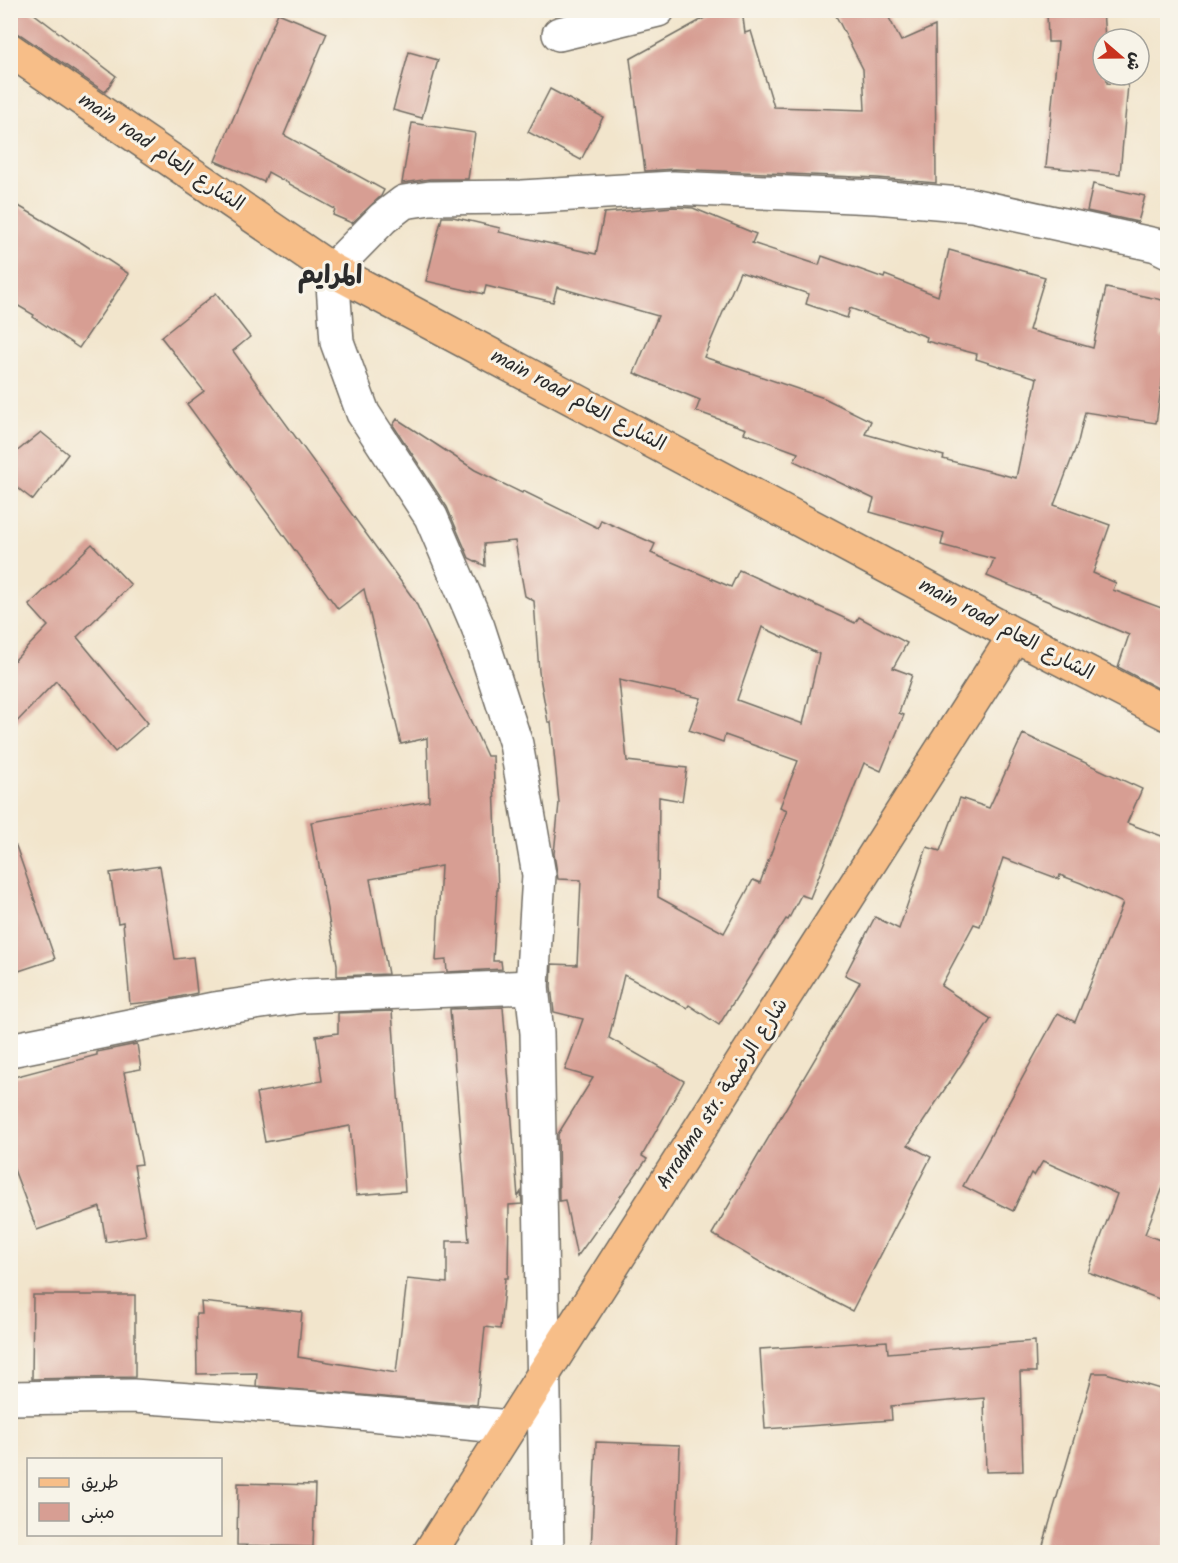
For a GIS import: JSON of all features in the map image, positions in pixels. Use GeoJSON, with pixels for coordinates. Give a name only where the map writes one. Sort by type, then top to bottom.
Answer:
{"type":"FeatureCollection","features":[{"type":"Feature","properties":{"kind":"main road","name":"main road الشارع العام"},"geometry":{"type":"LineString","coordinates":[[10,50],[332,270],[1167,714]]}},
{"type":"Feature","properties":{"kind":"main road","name":"Arradma str. شارع الرضمة"},"geometry":{"type":"LineString","coordinates":[[430,1552],[1016,635]]}},
{"type":"Feature","properties":{"kind":"street"},"geometry":{"type":"LineString","coordinates":[[559,34],[658,10]]}},
{"type":"Feature","properties":{"kind":"street"},"geometry":{"type":"LineString","coordinates":[[548,1552],[537,1033],[532,987],[539,875],[516,744],[478,627],[431,517],[363,413],[337,342],[332,270],[383,218],[404,202],[430,198],[522,197],[673,188],[876,197],[972,205],[1156,245],[1167,250]]}},
{"type":"Feature","properties":{"kind":"street"},"geometry":{"type":"LineString","coordinates":[[10,1050],[214,1009],[303,996],[532,987]]}},
{"type":"Feature","properties":{"kind":"street"},"geometry":{"type":"LineString","coordinates":[[10,1398],[133,1396],[305,1408],[510,1427]]}},
{"type":"Feature","properties":{"kind":"building"},"geometry":{"type":"Polygon","coordinates":[[[10,10],[29,10],[116,76],[105,92],[21,35],[10,31],[10,10]]]}},
{"type":"Feature","properties":{"kind":"building"},"geometry":{"type":"Polygon","coordinates":[[[719,10],[742,10],[745,33],[751,31],[774,107],[865,110],[863,69],[833,10],[885,10],[901,41],[935,26],[936,183],[878,178],[674,169],[645,171],[630,59],[719,10]]]}},
{"type":"Feature","properties":{"kind":"building"},"geometry":{"type":"Polygon","coordinates":[[[1047,10],[1103,10],[1104,27],[1091,27],[1091,87],[1128,87],[1120,174],[1046,167],[1058,42],[1048,42],[1047,10]]]}},
{"type":"Feature","properties":{"kind":"building"},"geometry":{"type":"Polygon","coordinates":[[[278,13],[327,33],[284,135],[384,190],[381,196],[352,223],[333,215],[335,209],[268,172],[264,182],[215,161],[278,13]]]}},
{"type":"Feature","properties":{"kind":"building"},"geometry":{"type":"Polygon","coordinates":[[[409,52],[438,60],[422,118],[393,110],[409,52]]]}},
{"type":"Feature","properties":{"kind":"building"},"geometry":{"type":"Polygon","coordinates":[[[550,89],[603,117],[581,160],[528,132],[550,89]]]}},
{"type":"Feature","properties":{"kind":"building"},"geometry":{"type":"Polygon","coordinates":[[[412,123],[475,133],[468,179],[430,179],[402,183],[412,123]]]}},
{"type":"Feature","properties":{"kind":"building"},"geometry":{"type":"Polygon","coordinates":[[[1093,184],[1145,196],[1138,222],[1087,211],[1093,184]]]}},
{"type":"Feature","properties":{"kind":"building"},"geometry":{"type":"Polygon","coordinates":[[[10,201],[82,243],[129,274],[79,348],[33,317],[34,315],[10,301],[10,201]]]}},
{"type":"Feature","properties":{"kind":"building"},"geometry":{"type":"Polygon","coordinates":[[[673,207],[693,208],[756,234],[752,243],[819,265],[822,256],[884,278],[885,275],[938,296],[949,250],[1045,277],[1029,330],[1093,348],[1106,288],[1167,301],[1161,337],[1167,338],[1167,348],[1156,423],[1085,412],[1078,442],[1054,505],[1110,525],[1093,573],[1116,583],[1113,590],[1167,610],[1167,693],[1118,667],[1129,635],[987,576],[994,559],[941,545],[944,533],[870,512],[874,499],[794,461],[798,453],[744,433],[746,429],[696,411],[700,400],[634,373],[658,316],[557,287],[553,302],[486,286],[484,294],[426,281],[442,217],[453,217],[500,228],[499,232],[596,254],[604,213],[673,207]],[[740,272],[704,357],[824,398],[871,421],[865,434],[944,456],[943,459],[1016,478],[1037,378],[976,359],[977,354],[926,341],[927,337],[850,308],[847,318],[806,304],[809,294],[740,272]]]}},
{"type":"Feature","properties":{"kind":"building"},"geometry":{"type":"Polygon","coordinates":[[[216,293],[250,337],[233,351],[415,601],[487,756],[493,756],[498,890],[493,961],[501,961],[502,969],[447,972],[446,960],[436,961],[441,866],[370,879],[388,974],[337,976],[337,964],[311,822],[429,801],[427,738],[401,744],[364,589],[338,609],[187,404],[204,391],[161,337],[216,293]]]}},
{"type":"Feature","properties":{"kind":"building"},"geometry":{"type":"Polygon","coordinates":[[[397,419],[475,470],[598,528],[601,520],[655,544],[651,553],[731,587],[739,570],[855,623],[859,617],[907,643],[893,668],[912,675],[899,713],[904,715],[881,771],[864,763],[810,898],[801,895],[788,920],[786,919],[719,1025],[689,1005],[687,1008],[624,975],[609,1038],[684,1081],[642,1156],[647,1159],[577,1257],[565,1200],[559,1201],[558,1134],[593,1078],[565,1070],[583,1019],[554,1012],[551,987],[552,964],[577,965],[581,880],[558,879],[554,854],[559,803],[551,722],[548,722],[539,672],[534,601],[525,596],[515,541],[484,544],[485,566],[469,558],[447,507],[393,425],[397,419]],[[762,627],[737,700],[803,724],[819,654],[762,627]],[[619,680],[627,761],[687,768],[682,801],[659,797],[658,897],[724,933],[753,880],[760,883],[787,810],[780,807],[798,761],[725,735],[723,742],[689,730],[701,698],[619,680]]]}},
{"type":"Feature","properties":{"kind":"building"},"geometry":{"type":"Polygon","coordinates":[[[41,432],[68,454],[33,500],[10,482],[10,457],[41,432]]]}},
{"type":"Feature","properties":{"kind":"building"},"geometry":{"type":"Polygon","coordinates":[[[92,544],[131,585],[77,637],[148,723],[115,752],[56,681],[10,729],[10,665],[48,626],[29,605],[92,544]]]}},
{"type":"Feature","properties":{"kind":"building"},"geometry":{"type":"Polygon","coordinates":[[[1023,734],[1142,789],[1127,823],[1167,838],[1167,1177],[1145,1234],[1167,1243],[1167,1302],[1088,1272],[1117,1194],[1043,1161],[1034,1176],[1031,1173],[1013,1211],[963,1186],[1058,1013],[1075,1022],[1123,903],[1060,875],[1059,879],[1003,858],[980,926],[974,924],[941,986],[991,1019],[908,1145],[931,1157],[852,1311],[777,1272],[712,1234],[860,982],[845,975],[875,917],[899,929],[927,847],[940,851],[960,798],[989,808],[1023,734]]]}},
{"type":"Feature","properties":{"kind":"building"},"geometry":{"type":"Polygon","coordinates":[[[16,846],[55,959],[10,974],[10,847],[16,846]]]}},
{"type":"Feature","properties":{"kind":"building"},"geometry":{"type":"Polygon","coordinates":[[[160,866],[175,959],[193,957],[197,993],[160,1001],[130,1004],[123,922],[118,923],[110,873],[160,866]]]}},
{"type":"Feature","properties":{"kind":"building"},"geometry":{"type":"Polygon","coordinates":[[[503,1007],[518,1197],[521,1192],[522,1204],[509,1205],[508,1278],[505,1278],[500,1329],[485,1327],[477,1405],[256,1386],[257,1373],[197,1374],[196,1314],[202,1314],[201,1302],[302,1312],[298,1357],[396,1373],[407,1279],[447,1283],[447,1241],[469,1241],[450,1009],[503,1007]]]}},
{"type":"Feature","properties":{"kind":"building"},"geometry":{"type":"Polygon","coordinates":[[[392,1011],[405,1191],[356,1195],[350,1126],[265,1142],[256,1093],[322,1081],[316,1036],[338,1033],[338,1013],[392,1011]]]}},
{"type":"Feature","properties":{"kind":"building"},"geometry":{"type":"Polygon","coordinates":[[[137,1044],[141,1069],[124,1072],[142,1164],[134,1165],[146,1235],[106,1242],[100,1207],[37,1230],[10,1159],[10,1078],[97,1055],[97,1052],[137,1044]]]}},
{"type":"Feature","properties":{"kind":"building"},"geometry":{"type":"Polygon","coordinates":[[[33,1295],[135,1295],[135,1377],[32,1379],[33,1295]]]}},
{"type":"Feature","properties":{"kind":"building"},"geometry":{"type":"Polygon","coordinates":[[[887,1341],[888,1353],[1035,1341],[1036,1372],[1020,1372],[1023,1471],[986,1472],[984,1398],[891,1406],[892,1420],[765,1429],[760,1349],[887,1341]]]}},
{"type":"Feature","properties":{"kind":"building"},"geometry":{"type":"Polygon","coordinates":[[[1093,1373],[1106,1373],[1167,1391],[1167,1533],[1162,1552],[1041,1552],[1093,1373]]]}},
{"type":"Feature","properties":{"kind":"building"},"geometry":{"type":"Polygon","coordinates":[[[596,1442],[680,1445],[676,1552],[591,1552],[596,1442]]]}},
{"type":"Feature","properties":{"kind":"building"},"geometry":{"type":"Polygon","coordinates":[[[238,1483],[315,1485],[313,1547],[237,1545],[238,1483]]]}},
{"type":"Feature","properties":{"kind":"district","name":"المرايم"},"geometry":{"type":"Point","coordinates":[330,276]}}]}
